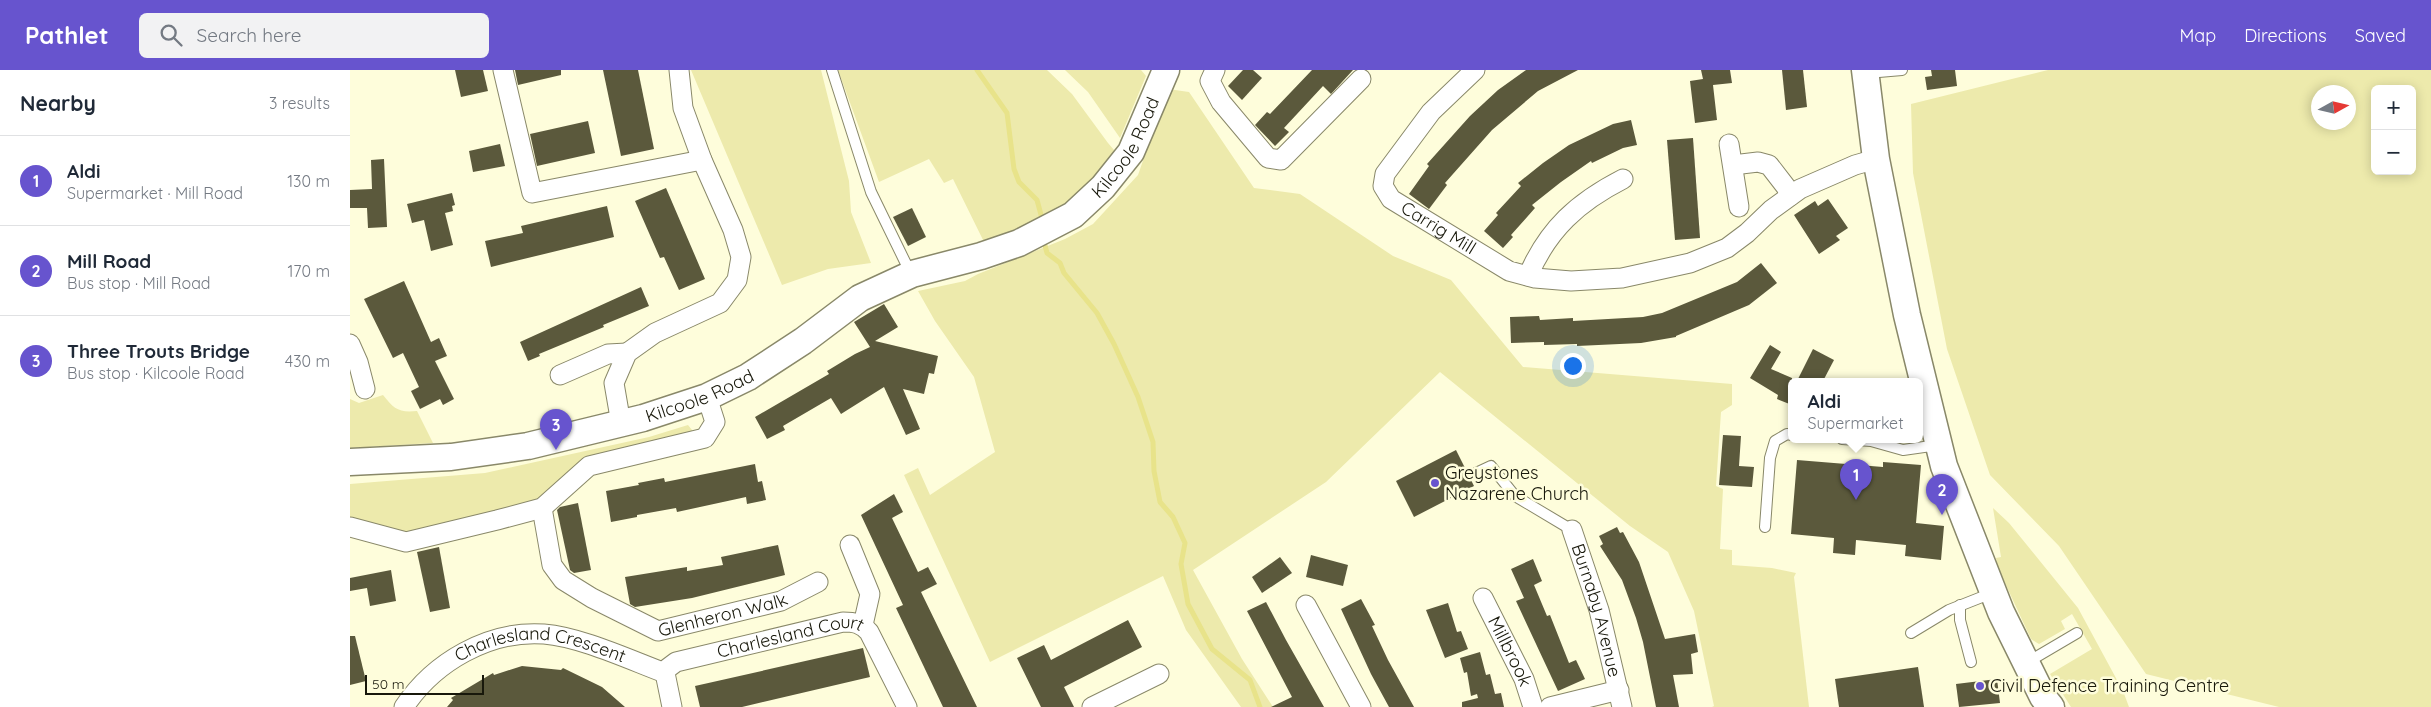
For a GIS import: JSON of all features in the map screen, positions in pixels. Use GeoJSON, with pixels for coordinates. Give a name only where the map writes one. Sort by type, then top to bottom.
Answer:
{"type":"FeatureCollection","features":[{"type":"Feature","properties":{"kind":"main road","name":"Kilcoole Road"},"geometry":{"type":"LineString","coordinates":[[350,462],[460,456],[528,446],[624,423],[707,397],[748,377],[804,341],[860,298],[912,274],[982,256],[1019,242],[1073,215],[1103,187],[1131,152],[1166,70]]}},
{"type":"Feature","properties":{"kind":"main road"},"geometry":{"type":"LineString","coordinates":[[1866,72],[1876,158],[1906,315],[1922,378]]}},
{"type":"Feature","properties":{"kind":"main road"},"geometry":{"type":"LineString","coordinates":[[1923,382],[1944,466],[1993,592],[2026,663],[2051,707]]}},
{"type":"Feature","properties":{"kind":"street"},"geometry":{"type":"LineString","coordinates":[[503,70],[532,193],[702,160]]}},
{"type":"Feature","properties":{"kind":"street"},"geometry":{"type":"LineString","coordinates":[[560,375],[608,354],[627,352],[655,333],[720,303],[737,280],[741,257],[733,230],[702,160],[683,108],[679,70]]}},
{"type":"Feature","properties":{"kind":"street"},"geometry":{"type":"LineString","coordinates":[[1215,70],[1210,81],[1221,102],[1268,158],[1281,160],[1361,79]]}},
{"type":"Feature","properties":{"kind":"street","name":"Carrig Mill"},"geometry":{"type":"LineString","coordinates":[[1475,70],[1431,112],[1385,174],[1383,186],[1390,199],[1508,271],[1528,276],[1571,281],[1622,278],[1690,263],[1727,248],[1800,189],[1855,164],[1876,158]]}},
{"type":"Feature","properties":{"kind":"street"},"geometry":{"type":"LineString","coordinates":[[1729,144],[1738,207]]}},
{"type":"Feature","properties":{"kind":"street"},"geometry":{"type":"LineString","coordinates":[[1733,165],[1758,162],[1769,165],[1786,186],[1790,196]]}},
{"type":"Feature","properties":{"kind":"street"},"geometry":{"type":"LineString","coordinates":[[1528,276],[1542,246],[1560,225],[1587,200],[1623,179]]}},
{"type":"Feature","properties":{"kind":"street"},"geometry":{"type":"LineString","coordinates":[[350,344],[358,362],[365,389]]}},
{"type":"Feature","properties":{"kind":"street"},"geometry":{"type":"LineString","coordinates":[[624,423],[619,412],[614,383],[627,352]]}},
{"type":"Feature","properties":{"kind":"street"},"geometry":{"type":"LineString","coordinates":[[350,528],[406,542],[542,508],[589,466],[705,438],[715,422],[707,397]]}},
{"type":"Feature","properties":{"kind":"street","name":"Glenheron Walk"},"geometry":{"type":"LineString","coordinates":[[542,508],[552,565],[563,580],[592,598],[658,631],[781,601],[818,582]]}},
{"type":"Feature","properties":{"kind":"street","name":"Burnaby Avenue"},"geometry":{"type":"LineString","coordinates":[[1572,530],[1600,610],[1621,699]]}},
{"type":"Feature","properties":{"kind":"street"},"geometry":{"type":"LineString","coordinates":[[850,545],[870,594],[863,625]]}},
{"type":"Feature","properties":{"kind":"street","name":"Millbrook"},"geometry":{"type":"LineString","coordinates":[[1483,598],[1524,679],[1534,707]]}},
{"type":"Feature","properties":{"kind":"street"},"geometry":{"type":"LineString","coordinates":[[1306,605],[1361,707]]}},
{"type":"Feature","properties":{"kind":"street","name":"Charlesland Court"},"geometry":{"type":"LineString","coordinates":[[665,673],[676,662],[843,622],[863,625],[870,632],[907,707]]}},
{"type":"Feature","properties":{"kind":"street","name":"Charlesland Crescent"},"geometry":{"type":"LineString","coordinates":[[404,707],[414,692],[449,660],[489,642],[523,634],[545,634],[571,639],[665,673]]}},
{"type":"Feature","properties":{"kind":"street"},"geometry":{"type":"LineString","coordinates":[[665,673],[672,707]]}},
{"type":"Feature","properties":{"kind":"street"},"geometry":{"type":"LineString","coordinates":[[1104,704],[1159,674]]}},
{"type":"Feature","properties":{"kind":"street"},"geometry":{"type":"LineString","coordinates":[[1550,707],[1621,699]]}},
{"type":"Feature","properties":{"kind":"lane"},"geometry":{"type":"LineString","coordinates":[[832,70],[871,192],[912,274]]}},
{"type":"Feature","properties":{"kind":"lane"},"geometry":{"type":"LineString","coordinates":[[1866,72],[1902,70]]}},
{"type":"Feature","properties":{"kind":"lane"},"geometry":{"type":"LineString","coordinates":[[1765,528],[1770,458],[1775,441],[1788,434]]}},
{"type":"Feature","properties":{"kind":"lane"},"geometry":{"type":"LineString","coordinates":[[1878,443],[1903,450],[1939,445]]}},
{"type":"Feature","properties":{"kind":"lane"},"geometry":{"type":"LineString","coordinates":[[1476,473],[1491,466],[1515,496],[1572,530]]}},
{"type":"Feature","properties":{"kind":"lane"},"geometry":{"type":"LineString","coordinates":[[1911,632],[1949,610],[1993,592]]}},
{"type":"Feature","properties":{"kind":"lane"},"geometry":{"type":"LineString","coordinates":[[1960,605],[1960,620],[1970,662]]}},
{"type":"Feature","properties":{"kind":"lane"},"geometry":{"type":"LineString","coordinates":[[2026,663],[2077,633]]}},
{"type":"Feature","properties":{"kind":"shaded area"},"geometry":{"type":"Polygon","coordinates":[[[691,70],[821,70],[849,181],[851,212],[871,263],[828,269],[782,285],[691,70]]]}},
{"type":"Feature","properties":{"kind":"shaded area"},"geometry":{"type":"Polygon","coordinates":[[[838,70],[1047,70],[1072,94],[1114,150],[1121,153],[1059,215],[986,246],[953,179],[944,183],[929,159],[879,182],[838,70]]]}},
{"type":"Feature","properties":{"kind":"shaded area"},"geometry":{"type":"Polygon","coordinates":[[[1065,70],[1141,70],[1146,76],[1120,138],[1088,92],[1065,70]]]}},
{"type":"Feature","properties":{"kind":"shaded area"},"geometry":{"type":"Polygon","coordinates":[[[2048,70],[2431,70],[2431,707],[2279,707],[2146,674],[2059,546],[1990,475],[1947,349],[1913,173],[1911,104],[2048,70]]]}},
{"type":"Feature","properties":{"kind":"shaded area"},"geometry":{"type":"Polygon","coordinates":[[[1168,89],[1189,92],[1254,188],[1300,194],[1393,256],[1451,280],[1523,367],[1732,384],[1732,405],[1721,412],[1716,486],[1723,489],[1720,549],[1732,550],[1732,565],[1772,568],[1796,573],[1794,577],[1809,707],[1712,707],[1714,706],[1694,611],[1668,552],[1630,526],[1440,372],[1326,482],[1193,570],[1242,659],[1273,707],[1241,707],[1186,630],[1163,576],[990,662],[904,475],[918,468],[930,495],[995,452],[974,377],[935,321],[918,291],[965,281],[1065,239],[1093,224],[1138,175],[1168,89]]]}},
{"type":"Feature","properties":{"kind":"shaded area"},"geometry":{"type":"Polygon","coordinates":[[[383,395],[390,404],[401,411],[417,411],[433,443],[350,448],[350,399],[359,403],[383,395]]]}},
{"type":"Feature","properties":{"kind":"shaded area"},"geometry":{"type":"Polygon","coordinates":[[[688,425],[696,435],[585,464],[526,509],[403,537],[350,525],[350,484],[485,473],[649,437],[688,425]]]}},
{"type":"Feature","properties":{"kind":"shaded area"},"geometry":{"type":"Polygon","coordinates":[[[1993,508],[2009,523],[2078,608],[2123,691],[2129,707],[2071,707],[2050,674],[2092,649],[2072,614],[2061,621],[2065,629],[2039,644],[2031,639],[1998,568],[1996,558],[2001,557],[1993,508]]]}},
{"type":"Feature","properties":{"kind":"building"},"geometry":{"type":"Polygon","coordinates":[[[455,70],[483,70],[488,91],[461,97],[455,70]]]}},
{"type":"Feature","properties":{"kind":"building"},"geometry":{"type":"Polygon","coordinates":[[[515,70],[561,70],[561,75],[518,85],[515,70]]]}},
{"type":"Feature","properties":{"kind":"building"},"geometry":{"type":"Polygon","coordinates":[[[603,70],[638,70],[654,149],[621,156],[603,70]]]}},
{"type":"Feature","properties":{"kind":"building"},"geometry":{"type":"Polygon","coordinates":[[[1243,70],[1253,70],[1262,78],[1242,100],[1228,86],[1243,70]]]}},
{"type":"Feature","properties":{"kind":"building"},"geometry":{"type":"Polygon","coordinates":[[[1312,70],[1353,70],[1331,94],[1323,86],[1284,128],[1289,132],[1275,146],[1255,125],[1267,112],[1270,114],[1312,70]]]}},
{"type":"Feature","properties":{"kind":"building"},"geometry":{"type":"Polygon","coordinates":[[[1526,70],[1578,70],[1538,91],[1492,130],[1445,183],[1447,185],[1429,209],[1409,194],[1429,166],[1427,164],[1470,116],[1498,90],[1526,70]]]}},
{"type":"Feature","properties":{"kind":"building"},"geometry":{"type":"Polygon","coordinates":[[[1701,70],[1730,70],[1732,83],[1713,85],[1717,120],[1695,123],[1690,81],[1703,79],[1701,70]]]}},
{"type":"Feature","properties":{"kind":"building"},"geometry":{"type":"Polygon","coordinates":[[[1782,70],[1803,70],[1807,107],[1786,110],[1782,70]]]}},
{"type":"Feature","properties":{"kind":"building"},"geometry":{"type":"Polygon","coordinates":[[[1931,70],[1955,70],[1957,86],[1927,90],[1925,77],[1932,76],[1931,70]]]}},
{"type":"Feature","properties":{"kind":"building"},"geometry":{"type":"Polygon","coordinates":[[[1631,120],[1637,145],[1623,148],[1592,163],[1591,161],[1561,182],[1532,205],[1535,208],[1511,235],[1513,237],[1503,248],[1484,231],[1498,215],[1496,213],[1521,186],[1518,183],[1543,163],[1569,145],[1613,124],[1631,120]]]}},
{"type":"Feature","properties":{"kind":"building"},"geometry":{"type":"Polygon","coordinates":[[[588,121],[595,153],[537,166],[530,134],[588,121]]]}},
{"type":"Feature","properties":{"kind":"building"},"geometry":{"type":"Polygon","coordinates":[[[1693,138],[1700,238],[1675,240],[1667,140],[1693,138]]]}},
{"type":"Feature","properties":{"kind":"building"},"geometry":{"type":"Polygon","coordinates":[[[500,144],[505,166],[473,172],[469,151],[500,144]]]}},
{"type":"Feature","properties":{"kind":"building"},"geometry":{"type":"Polygon","coordinates":[[[384,159],[387,227],[368,228],[367,208],[350,208],[350,190],[372,189],[371,160],[384,159]]]}},
{"type":"Feature","properties":{"kind":"building"},"geometry":{"type":"Polygon","coordinates":[[[666,188],[705,279],[679,290],[664,257],[660,258],[635,201],[666,188]]]}},
{"type":"Feature","properties":{"kind":"building"},"geometry":{"type":"Polygon","coordinates":[[[452,193],[455,205],[452,206],[453,211],[445,213],[453,245],[431,251],[424,220],[412,223],[407,204],[452,193]]]}},
{"type":"Feature","properties":{"kind":"building"},"geometry":{"type":"Polygon","coordinates":[[[1828,199],[1848,228],[1836,236],[1840,240],[1819,254],[1794,215],[1815,201],[1818,206],[1828,199]]]}},
{"type":"Feature","properties":{"kind":"building"},"geometry":{"type":"Polygon","coordinates":[[[607,206],[614,237],[491,267],[485,241],[523,233],[521,226],[607,206]]]}},
{"type":"Feature","properties":{"kind":"building"},"geometry":{"type":"Polygon","coordinates":[[[912,208],[926,237],[908,246],[893,217],[912,208]]]}},
{"type":"Feature","properties":{"kind":"building"},"geometry":{"type":"Polygon","coordinates":[[[1761,263],[1777,283],[1749,305],[1676,337],[1641,343],[1577,346],[1577,344],[1544,345],[1544,342],[1511,343],[1510,317],[1539,316],[1540,320],[1573,318],[1573,321],[1643,317],[1662,313],[1737,282],[1761,263]]]}},
{"type":"Feature","properties":{"kind":"building"},"geometry":{"type":"Polygon","coordinates":[[[404,281],[431,342],[439,338],[447,356],[435,361],[454,399],[443,405],[440,399],[420,409],[411,391],[419,387],[403,353],[393,358],[364,299],[404,281]]]}},
{"type":"Feature","properties":{"kind":"building"},"geometry":{"type":"Polygon","coordinates":[[[641,287],[649,306],[539,354],[540,356],[528,361],[520,342],[641,287]]]}},
{"type":"Feature","properties":{"kind":"building"},"geometry":{"type":"Polygon","coordinates":[[[884,304],[898,327],[875,341],[938,356],[934,374],[929,373],[924,394],[903,389],[920,429],[906,435],[884,387],[841,414],[831,398],[783,426],[785,430],[767,439],[755,417],[829,374],[827,371],[870,347],[854,322],[884,304]]]}},
{"type":"Feature","properties":{"kind":"building"},"geometry":{"type":"Polygon","coordinates":[[[1770,345],[1781,352],[1771,369],[1792,378],[1788,378],[1788,403],[1777,399],[1778,395],[1750,378],[1770,345]]]}},
{"type":"Feature","properties":{"kind":"building"},"geometry":{"type":"Polygon","coordinates":[[[1813,349],[1834,360],[1825,378],[1798,378],[1813,349]]]}},
{"type":"Feature","properties":{"kind":"building"},"geometry":{"type":"Polygon","coordinates":[[[1723,435],[1741,436],[1739,466],[1754,467],[1752,487],[1719,485],[1723,435]]]}},
{"type":"Feature","properties":{"kind":"building","name":"Greystones Nazarene Church"},"geometry":{"type":"Polygon","coordinates":[[[1456,450],[1474,486],[1414,517],[1396,481],[1456,450]]]}},
{"type":"Feature","properties":{"kind":"building"},"geometry":{"type":"Polygon","coordinates":[[[1797,460],[1883,467],[1883,462],[1921,465],[1916,523],[1944,526],[1941,560],[1905,556],[1906,545],[1856,540],[1855,555],[1833,553],[1834,538],[1791,534],[1797,460]]]}},
{"type":"Feature","properties":{"kind":"building"},"geometry":{"type":"Polygon","coordinates":[[[755,464],[758,482],[762,481],[766,500],[747,504],[746,497],[677,512],[676,508],[611,522],[606,491],[664,478],[665,482],[755,464]]]}},
{"type":"Feature","properties":{"kind":"building"},"geometry":{"type":"Polygon","coordinates":[[[894,494],[903,512],[892,518],[918,572],[928,567],[937,584],[921,592],[977,707],[943,707],[896,608],[903,605],[861,515],[894,494]]]}},
{"type":"Feature","properties":{"kind":"building"},"geometry":{"type":"Polygon","coordinates":[[[578,503],[591,570],[574,573],[570,570],[557,510],[560,507],[578,503]]]}},
{"type":"Feature","properties":{"kind":"building"},"geometry":{"type":"Polygon","coordinates":[[[1617,527],[1620,533],[1623,532],[1639,562],[1665,639],[1695,634],[1698,652],[1691,654],[1693,674],[1673,675],[1679,707],[1656,707],[1643,642],[1636,618],[1622,580],[1600,546],[1603,544],[1599,536],[1617,527]]]}},
{"type":"Feature","properties":{"kind":"building"},"geometry":{"type":"Polygon","coordinates":[[[778,545],[785,575],[692,598],[635,607],[630,604],[625,577],[687,567],[687,571],[723,565],[721,557],[778,545]]]}},
{"type":"Feature","properties":{"kind":"building"},"geometry":{"type":"Polygon","coordinates":[[[439,547],[450,608],[430,612],[417,552],[439,547]]]}},
{"type":"Feature","properties":{"kind":"building"},"geometry":{"type":"Polygon","coordinates":[[[1311,555],[1348,565],[1343,586],[1306,577],[1311,555]]]}},
{"type":"Feature","properties":{"kind":"building"},"geometry":{"type":"Polygon","coordinates":[[[1280,557],[1292,573],[1262,593],[1252,577],[1280,557]]]}},
{"type":"Feature","properties":{"kind":"building"},"geometry":{"type":"Polygon","coordinates":[[[1533,559],[1542,581],[1534,585],[1547,616],[1550,615],[1569,663],[1576,660],[1585,679],[1558,691],[1516,601],[1524,598],[1511,569],[1533,559]]]}},
{"type":"Feature","properties":{"kind":"building"},"geometry":{"type":"Polygon","coordinates":[[[391,570],[396,601],[370,606],[367,588],[350,591],[350,578],[391,570]]]}},
{"type":"Feature","properties":{"kind":"building"},"geometry":{"type":"Polygon","coordinates":[[[1361,599],[1375,625],[1372,626],[1388,660],[1414,707],[1389,707],[1371,674],[1341,609],[1361,599]]]}},
{"type":"Feature","properties":{"kind":"building"},"geometry":{"type":"Polygon","coordinates":[[[1266,602],[1324,707],[1271,707],[1292,697],[1247,611],[1266,602]]]}},
{"type":"Feature","properties":{"kind":"building"},"geometry":{"type":"Polygon","coordinates":[[[1448,603],[1457,632],[1461,631],[1468,649],[1445,658],[1426,610],[1448,603]]]}},
{"type":"Feature","properties":{"kind":"building"},"geometry":{"type":"Polygon","coordinates":[[[1128,620],[1142,647],[1064,687],[1074,707],[1041,707],[1017,658],[1044,645],[1051,660],[1128,620]]]}},
{"type":"Feature","properties":{"kind":"building"},"geometry":{"type":"Polygon","coordinates":[[[350,636],[355,636],[366,681],[350,685],[350,636]]]}},
{"type":"Feature","properties":{"kind":"building"},"geometry":{"type":"Polygon","coordinates":[[[863,648],[870,677],[742,707],[700,707],[695,686],[863,648]]]}},
{"type":"Feature","properties":{"kind":"building"},"geometry":{"type":"Polygon","coordinates":[[[1480,652],[1486,675],[1490,674],[1495,694],[1501,693],[1504,707],[1462,707],[1462,702],[1478,698],[1477,694],[1471,696],[1467,672],[1464,673],[1460,658],[1480,652]]]}},
{"type":"Feature","properties":{"kind":"building"},"geometry":{"type":"Polygon","coordinates":[[[522,666],[561,670],[563,668],[602,687],[625,707],[447,707],[453,700],[451,698],[493,673],[494,675],[522,666]]]}},
{"type":"Feature","properties":{"kind":"building"},"geometry":{"type":"Polygon","coordinates":[[[1918,667],[1924,707],[1839,707],[1835,679],[1918,667]]]}},
{"type":"Feature","properties":{"kind":"building"},"geometry":{"type":"Polygon","coordinates":[[[1997,679],[2000,703],[1959,707],[1956,684],[1997,679]]]}},
{"type":"Feature","properties":{"kind":"waterway"},"geometry":{"type":"LineString","coordinates":[[977,70],[1007,113],[1014,169],[1019,182],[1037,200],[1043,222]]}},
{"type":"Feature","properties":{"kind":"waterway"},"geometry":{"type":"LineString","coordinates":[[1043,238],[1047,253],[1060,263],[1064,273],[1097,313],[1114,344],[1138,397],[1153,442],[1154,471],[1160,502],[1173,517],[1185,543],[1181,564],[1188,604],[1212,649],[1250,680],[1260,707]]}},
{"type":"Feature","properties":{"kind":"place","name":"Three Trouts Bridge"},"geometry":{"type":"Point","coordinates":[556,450]}},
{"type":"Feature","properties":{"kind":"place","name":"Greystones Nazarene Church"},"geometry":{"type":"Point","coordinates":[1435,483]}},
{"type":"Feature","properties":{"kind":"place","name":"Aldi"},"geometry":{"type":"Point","coordinates":[1856,500]}},
{"type":"Feature","properties":{"kind":"place","name":"Mill Road"},"geometry":{"type":"Point","coordinates":[1942,515]}},
{"type":"Feature","properties":{"kind":"place","name":"Civil Defence Training Centre"},"geometry":{"type":"Point","coordinates":[1980,686]}}]}
